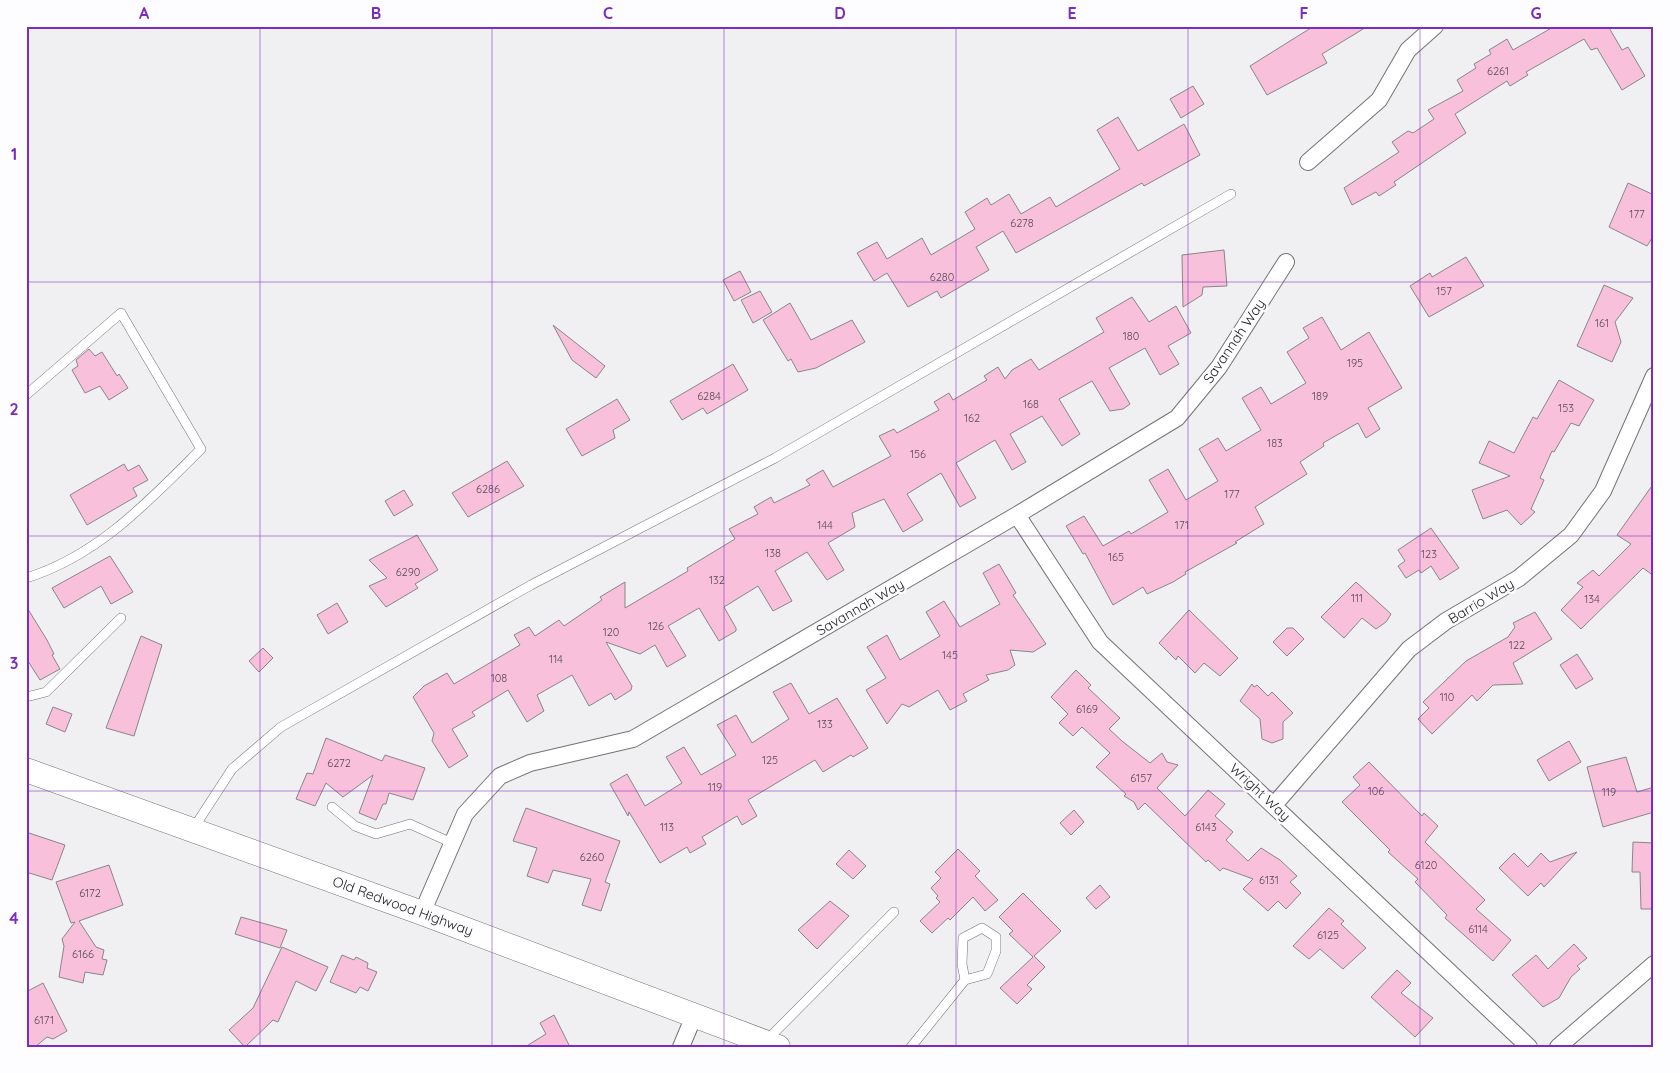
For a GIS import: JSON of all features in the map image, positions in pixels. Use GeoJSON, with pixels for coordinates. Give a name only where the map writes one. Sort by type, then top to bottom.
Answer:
{"type":"FeatureCollection","features":[{"type":"Feature","properties":{"kind":"main road","name":"Old Redwood Highway"},"geometry":{"type":"LineString","coordinates":[[26,770],[422,913],[771,1044]]}},
{"type":"Feature","properties":{"kind":"street"},"geometry":{"type":"LineString","coordinates":[[1308,162],[1379,100],[1408,50],[1435,26]]}},
{"type":"Feature","properties":{"kind":"street","name":"Savannah Way"},"geometry":{"type":"LineString","coordinates":[[422,913],[465,814],[500,776],[530,763],[633,738],[1017,516],[1177,418],[1219,367],[1286,262]]}},
{"type":"Feature","properties":{"kind":"street","name":"Barrio Way"},"geometry":{"type":"LineString","coordinates":[[1274,804],[1410,649],[1446,621],[1519,578],[1571,535],[1603,491],[1654,376]]}},
{"type":"Feature","properties":{"kind":"street","name":"Wright Way"},"geometry":{"type":"LineString","coordinates":[[1017,516],[1100,642],[1274,804],[1529,1047]]}},
{"type":"Feature","properties":{"kind":"street"},"geometry":{"type":"LineString","coordinates":[[1558,1047],[1654,964]]}},
{"type":"Feature","properties":{"kind":"street"},"geometry":{"type":"LineString","coordinates":[[681,1047],[694,1016]]}},
{"type":"Feature","properties":{"kind":"lane"},"geometry":{"type":"LineString","coordinates":[[192,829],[232,769],[281,727],[531,585],[775,458],[1231,194]]}},
{"type":"Feature","properties":{"kind":"lane"},"geometry":{"type":"LineString","coordinates":[[26,395],[121,313],[201,449],[114,532],[67,561],[26,578]]}},
{"type":"Feature","properties":{"kind":"lane"},"geometry":{"type":"LineString","coordinates":[[26,697],[46,692],[121,618]]}},
{"type":"Feature","properties":{"kind":"lane"},"geometry":{"type":"LineString","coordinates":[[332,807],[355,826],[376,834],[410,824],[452,843]]}},
{"type":"Feature","properties":{"kind":"lane"},"geometry":{"type":"LineString","coordinates":[[771,1044],[894,912]]}},
{"type":"Feature","properties":{"kind":"lane"},"geometry":{"type":"LineString","coordinates":[[911,1047],[965,980],[987,974],[996,951],[996,937],[982,928],[964,938],[962,964],[965,980]]}},
{"type":"Feature","properties":{"kind":"building"},"geometry":{"type":"Polygon","coordinates":[[[1314,26],[1368,26],[1322,54],[1327,63],[1267,95],[1250,66],[1314,26]]]}},
{"type":"Feature","properties":{"kind":"building"},"geometry":{"type":"Polygon","coordinates":[[[1555,26],[1608,26],[1622,50],[1628,47],[1645,76],[1622,90],[1597,48],[1591,50],[1584,39],[1526,72],[1528,75],[1510,86],[1507,81],[1455,114],[1466,133],[1394,182],[1396,185],[1379,196],[1376,192],[1352,205],[1344,188],[1399,152],[1392,142],[1408,131],[1413,133],[1434,119],[1428,110],[1463,91],[1457,80],[1476,68],[1474,64],[1491,54],[1489,50],[1507,39],[1513,50],[1555,26]]]}},
{"type":"Feature","properties":{"kind":"building"},"geometry":{"type":"Polygon","coordinates":[[[1193,86],[1204,104],[1181,118],[1170,99],[1193,86]]]}},
{"type":"Feature","properties":{"kind":"building"},"geometry":{"type":"Polygon","coordinates":[[[1118,117],[1138,151],[1184,124],[1200,155],[1144,186],[1142,183],[1016,253],[1003,231],[976,247],[989,270],[941,298],[937,291],[908,307],[887,273],[874,281],[857,253],[877,242],[887,259],[922,238],[931,255],[975,229],[965,212],[987,198],[991,205],[1009,194],[1021,214],[1050,197],[1056,207],[1120,169],[1097,130],[1118,117]]]}},
{"type":"Feature","properties":{"kind":"building"},"geometry":{"type":"Polygon","coordinates":[[[1628,183],[1654,195],[1654,235],[1647,246],[1609,227],[1628,183]]]}},
{"type":"Feature","properties":{"kind":"building"},"geometry":{"type":"Polygon","coordinates":[[[1224,250],[1227,286],[1203,287],[1202,295],[1183,307],[1182,255],[1224,250]]]}},
{"type":"Feature","properties":{"kind":"building"},"geometry":{"type":"Polygon","coordinates":[[[1466,257],[1484,286],[1429,317],[1410,286],[1430,273],[1432,277],[1466,257]]]}},
{"type":"Feature","properties":{"kind":"building"},"geometry":{"type":"Polygon","coordinates":[[[740,271],[751,292],[734,301],[723,280],[740,271]]]}},
{"type":"Feature","properties":{"kind":"building"},"geometry":{"type":"Polygon","coordinates":[[[1604,285],[1633,298],[1615,322],[1621,342],[1612,362],[1577,346],[1604,285]]]}},
{"type":"Feature","properties":{"kind":"building"},"geometry":{"type":"Polygon","coordinates":[[[760,291],[772,312],[753,323],[741,300],[760,291]]]}},
{"type":"Feature","properties":{"kind":"building"},"geometry":{"type":"Polygon","coordinates":[[[1132,297],[1149,322],[1176,306],[1191,333],[1168,346],[1179,364],[1160,375],[1145,348],[1109,368],[1130,404],[1123,409],[1110,411],[1092,381],[1059,399],[1080,434],[1062,446],[1042,416],[1010,434],[1026,462],[1012,470],[995,440],[956,463],[976,498],[960,507],[941,473],[907,494],[923,520],[903,532],[884,499],[852,513],[855,527],[828,543],[844,570],[827,580],[807,552],[775,571],[792,601],[773,611],[758,586],[724,607],[736,631],[719,641],[699,608],[668,626],[686,656],[667,667],[655,645],[640,654],[606,642],[632,686],[631,690],[615,700],[611,693],[589,706],[572,675],[537,695],[544,711],[527,722],[508,690],[472,712],[475,716],[452,729],[468,756],[449,768],[432,741],[434,733],[413,697],[424,686],[447,673],[454,684],[520,645],[514,635],[529,627],[535,636],[559,620],[564,626],[602,600],[600,597],[625,582],[625,608],[688,571],[687,568],[735,539],[729,529],[758,514],[754,507],[771,497],[774,503],[810,485],[806,480],[823,470],[833,487],[891,456],[879,436],[894,429],[897,433],[939,410],[934,402],[949,393],[953,400],[987,380],[984,376],[998,367],[1005,379],[1012,370],[1031,359],[1039,370],[1104,332],[1096,318],[1132,297]]]}},
{"type":"Feature","properties":{"kind":"building"},"geometry":{"type":"Polygon","coordinates":[[[790,303],[811,340],[852,320],[865,342],[816,368],[798,372],[791,359],[788,361],[763,320],[790,303]]]}},
{"type":"Feature","properties":{"kind":"building"},"geometry":{"type":"Polygon","coordinates":[[[1322,317],[1341,350],[1369,332],[1402,388],[1368,408],[1380,429],[1366,438],[1358,423],[1323,443],[1324,446],[1300,462],[1307,474],[1255,507],[1264,524],[1235,542],[1237,543],[1185,572],[1186,574],[1173,582],[1147,594],[1143,587],[1113,605],[1085,553],[1083,554],[1066,526],[1084,516],[1103,546],[1129,531],[1131,534],[1168,512],[1149,480],[1168,469],[1186,500],[1218,481],[1199,449],[1218,438],[1226,451],[1261,430],[1242,398],[1261,387],[1271,404],[1306,383],[1287,352],[1309,338],[1303,328],[1322,317]]]}},
{"type":"Feature","properties":{"kind":"building"},"geometry":{"type":"Polygon","coordinates":[[[553,325],[605,366],[596,378],[572,360],[553,325]]]}},
{"type":"Feature","properties":{"kind":"building"},"geometry":{"type":"Polygon","coordinates":[[[89,349],[95,356],[102,352],[117,376],[119,374],[128,388],[109,400],[100,386],[85,393],[72,370],[78,366],[76,360],[89,349]]]}},
{"type":"Feature","properties":{"kind":"building"},"geometry":{"type":"Polygon","coordinates":[[[733,364],[748,390],[707,414],[703,408],[682,420],[670,401],[733,364]]]}},
{"type":"Feature","properties":{"kind":"building"},"geometry":{"type":"Polygon","coordinates":[[[1559,380],[1594,400],[1579,426],[1571,423],[1554,452],[1552,451],[1540,478],[1544,480],[1531,509],[1535,512],[1521,525],[1507,510],[1483,519],[1472,490],[1510,476],[1479,463],[1489,441],[1514,453],[1533,417],[1537,419],[1559,380]]]}},
{"type":"Feature","properties":{"kind":"building"},"geometry":{"type":"Polygon","coordinates":[[[617,399],[630,420],[613,430],[615,438],[582,456],[566,429],[617,399]]]}},
{"type":"Feature","properties":{"kind":"building"},"geometry":{"type":"Polygon","coordinates":[[[507,461],[524,486],[468,517],[452,493],[507,461]]]}},
{"type":"Feature","properties":{"kind":"building"},"geometry":{"type":"Polygon","coordinates":[[[124,464],[128,471],[139,465],[148,480],[133,488],[137,496],[87,525],[70,495],[124,464]]]}},
{"type":"Feature","properties":{"kind":"building"},"geometry":{"type":"Polygon","coordinates":[[[1654,483],[1654,576],[1643,568],[1581,629],[1561,610],[1583,587],[1577,583],[1593,570],[1599,576],[1631,544],[1617,535],[1654,483]]]}},
{"type":"Feature","properties":{"kind":"building"},"geometry":{"type":"Polygon","coordinates":[[[404,490],[413,505],[394,516],[385,501],[404,490]]]}},
{"type":"Feature","properties":{"kind":"building"},"geometry":{"type":"Polygon","coordinates":[[[1431,528],[1459,568],[1440,580],[1431,566],[1421,573],[1419,570],[1406,578],[1398,566],[1405,561],[1398,550],[1431,528]]]}},
{"type":"Feature","properties":{"kind":"building"},"geometry":{"type":"Polygon","coordinates":[[[417,535],[438,570],[415,584],[418,588],[386,607],[369,586],[387,578],[369,560],[417,535]]]}},
{"type":"Feature","properties":{"kind":"building"},"geometry":{"type":"Polygon","coordinates":[[[110,556],[133,592],[111,604],[101,586],[64,608],[52,588],[110,556]]]}},
{"type":"Feature","properties":{"kind":"building"},"geometry":{"type":"Polygon","coordinates":[[[999,564],[1016,593],[1013,595],[1046,644],[1033,652],[1010,650],[1015,665],[1008,670],[986,675],[989,680],[963,694],[967,701],[950,710],[938,690],[909,707],[902,704],[887,724],[866,690],[886,678],[867,647],[887,635],[900,660],[940,636],[926,612],[944,601],[960,627],[1000,604],[983,573],[999,564]]]}},
{"type":"Feature","properties":{"kind":"building"},"geometry":{"type":"Polygon","coordinates":[[[1356,582],[1391,614],[1386,622],[1376,629],[1362,618],[1344,638],[1321,617],[1356,582]]]}},
{"type":"Feature","properties":{"kind":"building"},"geometry":{"type":"Polygon","coordinates":[[[337,603],[348,622],[328,634],[317,615],[337,603]]]}},
{"type":"Feature","properties":{"kind":"building"},"geometry":{"type":"Polygon","coordinates":[[[26,606],[47,640],[54,654],[52,655],[60,669],[40,680],[26,658],[26,606]]]}},
{"type":"Feature","properties":{"kind":"building"},"geometry":{"type":"Polygon","coordinates":[[[1189,610],[1238,658],[1220,676],[1204,663],[1195,673],[1178,656],[1176,660],[1159,643],[1189,610]]]}},
{"type":"Feature","properties":{"kind":"building"},"geometry":{"type":"Polygon","coordinates":[[[1535,612],[1552,639],[1513,663],[1523,684],[1493,685],[1477,701],[1472,695],[1432,734],[1418,719],[1429,708],[1423,702],[1466,661],[1508,637],[1515,627],[1513,623],[1535,612]]]}},
{"type":"Feature","properties":{"kind":"building"},"geometry":{"type":"Polygon","coordinates":[[[1287,628],[1293,628],[1304,639],[1287,656],[1273,642],[1287,628]]]}},
{"type":"Feature","properties":{"kind":"building"},"geometry":{"type":"Polygon","coordinates":[[[141,636],[162,645],[134,736],[106,728],[141,636]]]}},
{"type":"Feature","properties":{"kind":"building"},"geometry":{"type":"Polygon","coordinates":[[[263,648],[273,658],[259,672],[249,661],[263,648]]]}},
{"type":"Feature","properties":{"kind":"building"},"geometry":{"type":"Polygon","coordinates":[[[1577,654],[1593,679],[1576,689],[1560,665],[1577,654]]]}},
{"type":"Feature","properties":{"kind":"building"},"geometry":{"type":"Polygon","coordinates":[[[1076,670],[1091,685],[1088,688],[1120,718],[1109,729],[1150,763],[1162,753],[1167,762],[1178,765],[1157,788],[1185,816],[1208,790],[1225,804],[1215,816],[1233,832],[1226,840],[1248,861],[1261,848],[1280,860],[1297,876],[1290,882],[1301,893],[1286,909],[1278,901],[1268,911],[1243,889],[1253,879],[1223,868],[1220,871],[1208,860],[1206,862],[1145,803],[1138,810],[1134,802],[1124,796],[1126,794],[1096,767],[1110,753],[1082,727],[1073,736],[1059,723],[1068,714],[1051,697],[1076,670]]]}},
{"type":"Feature","properties":{"kind":"building"},"geometry":{"type":"Polygon","coordinates":[[[791,683],[809,714],[837,698],[868,748],[853,757],[851,755],[823,772],[815,760],[748,800],[757,816],[742,825],[737,816],[702,837],[706,844],[690,853],[687,847],[660,863],[629,812],[628,816],[610,784],[627,774],[645,806],[682,783],[666,757],[684,747],[701,775],[736,755],[717,725],[736,715],[752,743],[789,719],[773,692],[791,683]]]}},
{"type":"Feature","properties":{"kind":"building"},"geometry":{"type":"Polygon","coordinates":[[[1252,684],[1254,687],[1257,685],[1268,696],[1272,692],[1293,713],[1283,722],[1283,739],[1272,743],[1262,739],[1260,719],[1240,701],[1252,684]]]}},
{"type":"Feature","properties":{"kind":"building"},"geometry":{"type":"Polygon","coordinates":[[[53,707],[72,714],[65,732],[46,724],[53,707]]]}},
{"type":"Feature","properties":{"kind":"building"},"geometry":{"type":"Polygon","coordinates":[[[326,738],[382,761],[385,755],[425,768],[413,800],[389,793],[386,804],[383,804],[376,820],[359,813],[373,775],[343,797],[326,783],[315,806],[296,799],[307,773],[313,774],[326,738]]]}},
{"type":"Feature","properties":{"kind":"building"},"geometry":{"type":"Polygon","coordinates":[[[1569,741],[1581,762],[1549,781],[1537,760],[1569,741]]]}},
{"type":"Feature","properties":{"kind":"building"},"geometry":{"type":"Polygon","coordinates":[[[1626,757],[1637,792],[1654,787],[1654,812],[1603,827],[1587,767],[1626,757]]]}},
{"type":"Feature","properties":{"kind":"building"},"geometry":{"type":"Polygon","coordinates":[[[1369,762],[1422,816],[1424,813],[1438,826],[1425,842],[1485,900],[1476,909],[1511,940],[1493,961],[1445,918],[1447,915],[1415,882],[1418,879],[1388,852],[1390,850],[1342,802],[1360,785],[1353,777],[1369,762]]]}},
{"type":"Feature","properties":{"kind":"building"},"geometry":{"type":"Polygon","coordinates":[[[526,808],[620,841],[605,882],[610,884],[601,911],[582,905],[591,879],[553,870],[548,883],[527,876],[537,848],[513,841],[526,808]]]}},
{"type":"Feature","properties":{"kind":"building"},"geometry":{"type":"Polygon","coordinates":[[[1074,810],[1084,822],[1071,835],[1060,823],[1074,810]]]}},
{"type":"Feature","properties":{"kind":"building"},"geometry":{"type":"Polygon","coordinates":[[[26,832],[65,845],[52,880],[26,872],[26,832]]]}},
{"type":"Feature","properties":{"kind":"building"},"geometry":{"type":"Polygon","coordinates":[[[1633,842],[1654,843],[1654,909],[1641,909],[1640,872],[1632,872],[1633,842]]]}},
{"type":"Feature","properties":{"kind":"building"},"geometry":{"type":"Polygon","coordinates":[[[958,849],[980,871],[975,876],[998,900],[985,911],[973,897],[950,920],[948,918],[932,933],[920,921],[940,902],[936,898],[938,896],[931,888],[941,878],[935,872],[958,849]]]}},
{"type":"Feature","properties":{"kind":"building"},"geometry":{"type":"Polygon","coordinates":[[[849,850],[866,866],[853,879],[836,864],[849,850]]]}},
{"type":"Feature","properties":{"kind":"building"},"geometry":{"type":"Polygon","coordinates":[[[1577,852],[1544,887],[1541,883],[1528,896],[1499,868],[1514,853],[1528,867],[1541,853],[1550,862],[1577,852]]]}},
{"type":"Feature","properties":{"kind":"building"},"geometry":{"type":"Polygon","coordinates":[[[109,865],[123,905],[79,921],[96,947],[104,950],[102,959],[107,960],[103,975],[85,972],[83,983],[59,977],[64,946],[62,939],[75,922],[71,923],[56,882],[109,865]]]}},
{"type":"Feature","properties":{"kind":"building"},"geometry":{"type":"Polygon","coordinates":[[[1100,885],[1110,897],[1096,909],[1086,898],[1100,885]]]}},
{"type":"Feature","properties":{"kind":"building"},"geometry":{"type":"Polygon","coordinates":[[[1023,893],[1061,931],[1034,956],[1045,967],[1027,985],[1032,989],[1017,1004],[1000,988],[1033,957],[1009,934],[1013,931],[999,917],[1023,893]]]}},
{"type":"Feature","properties":{"kind":"building"},"geometry":{"type":"Polygon","coordinates":[[[830,901],[849,916],[817,949],[798,930],[830,901]]]}},
{"type":"Feature","properties":{"kind":"building"},"geometry":{"type":"Polygon","coordinates":[[[1329,908],[1344,921],[1341,924],[1366,948],[1343,969],[1320,949],[1309,959],[1293,946],[1329,908]]]}},
{"type":"Feature","properties":{"kind":"building"},"geometry":{"type":"Polygon","coordinates":[[[241,917],[287,930],[280,948],[235,934],[241,917]]]}},
{"type":"Feature","properties":{"kind":"building"},"geometry":{"type":"Polygon","coordinates":[[[1574,944],[1587,958],[1577,966],[1580,969],[1571,977],[1559,998],[1543,1007],[1512,975],[1536,955],[1548,969],[1574,944]]]}},
{"type":"Feature","properties":{"kind":"building"},"geometry":{"type":"Polygon","coordinates":[[[282,947],[328,967],[316,991],[296,981],[278,1022],[273,1020],[245,1047],[229,1030],[253,1008],[282,947]]]}},
{"type":"Feature","properties":{"kind":"building"},"geometry":{"type":"Polygon","coordinates":[[[342,955],[354,960],[356,957],[368,963],[367,968],[377,972],[368,991],[360,987],[356,993],[330,982],[342,955]]]}},
{"type":"Feature","properties":{"kind":"building"},"geometry":{"type":"Polygon","coordinates":[[[1397,970],[1411,983],[1401,993],[1433,1018],[1415,1037],[1371,997],[1397,970]]]}},
{"type":"Feature","properties":{"kind":"building"},"geometry":{"type":"Polygon","coordinates":[[[43,983],[67,1031],[53,1039],[47,1037],[35,1047],[26,1047],[26,992],[43,983]]]}},
{"type":"Feature","properties":{"kind":"building"},"geometry":{"type":"Polygon","coordinates":[[[554,1015],[570,1047],[525,1047],[546,1034],[540,1023],[554,1015]]]}}]}
